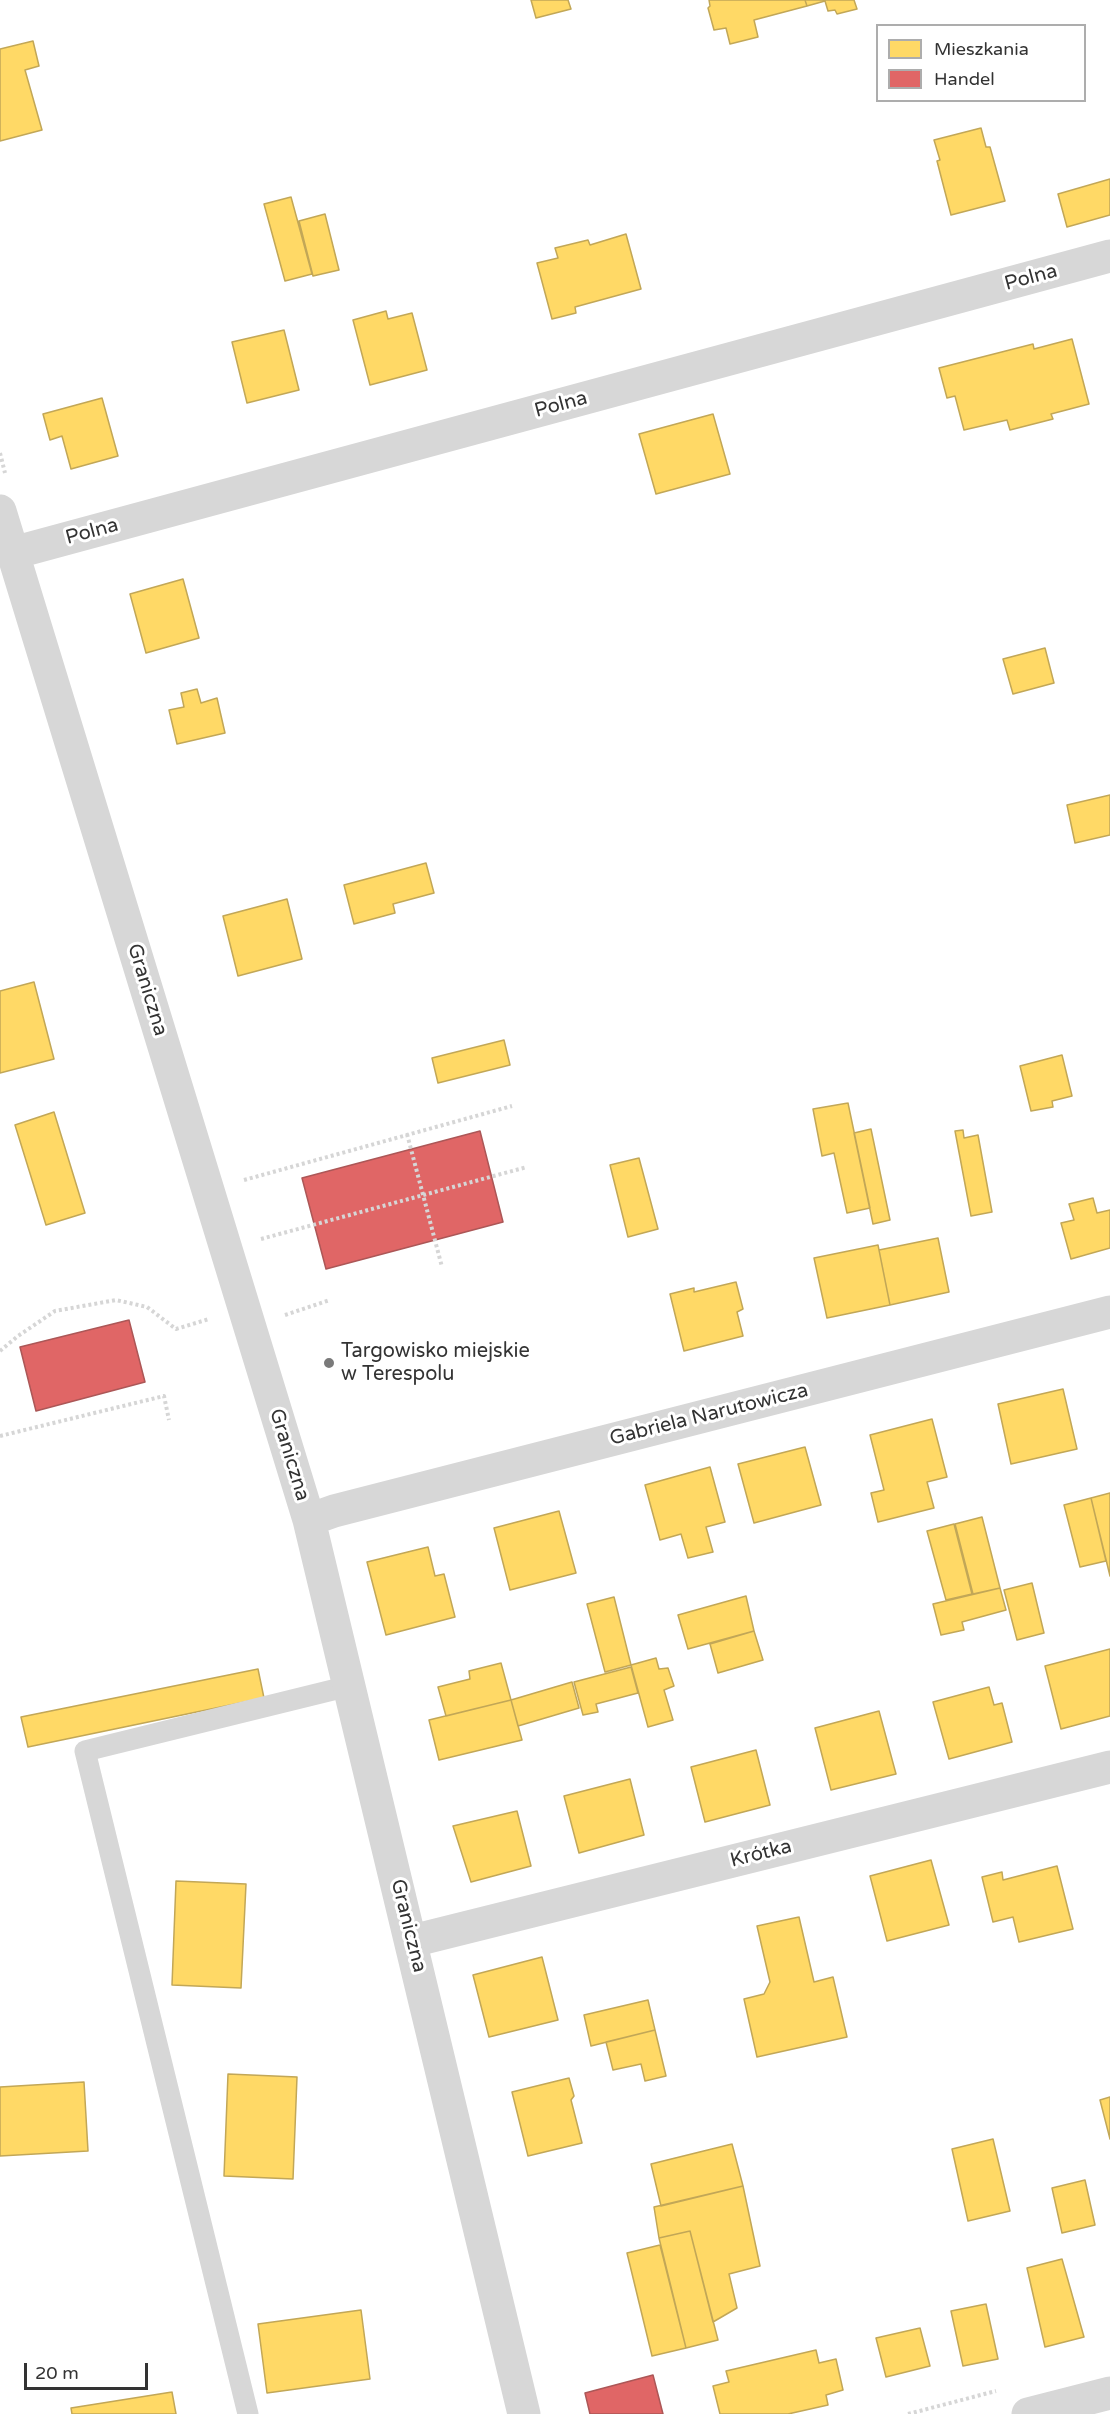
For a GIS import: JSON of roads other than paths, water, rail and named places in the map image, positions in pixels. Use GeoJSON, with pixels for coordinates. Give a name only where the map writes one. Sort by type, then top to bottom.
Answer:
{"type":"FeatureCollection","features":[{"type":"Feature","properties":{"kind":"street","name":"Polna"},"geometry":{"type":"LineString","coordinates":[[13,553],[1110,256]]}},
{"type":"Feature","properties":{"kind":"street","name":"Graniczna"},"geometry":{"type":"LineString","coordinates":[[0,511],[309,1520],[524,2414]]}},
{"type":"Feature","properties":{"kind":"street","name":"Gabriela Narutowicza"},"geometry":{"type":"LineString","coordinates":[[309,1520],[334,1511],[1110,1312]]}},
{"type":"Feature","properties":{"kind":"street","name":"Krótka"},"geometry":{"type":"LineString","coordinates":[[412,1941],[1110,1767]]}},
{"type":"Feature","properties":{"kind":"street"},"geometry":{"type":"LineString","coordinates":[[1028,2414],[1110,2393]]}},
{"type":"Feature","properties":{"kind":"lane"},"geometry":{"type":"LineString","coordinates":[[249,2414],[85,1751],[349,1686]]}},
{"type":"Feature","properties":{"kind":"place","name":"Targowisko miejskie w Terespolu"},"geometry":{"type":"Point","coordinates":[329,1363]}}]}
